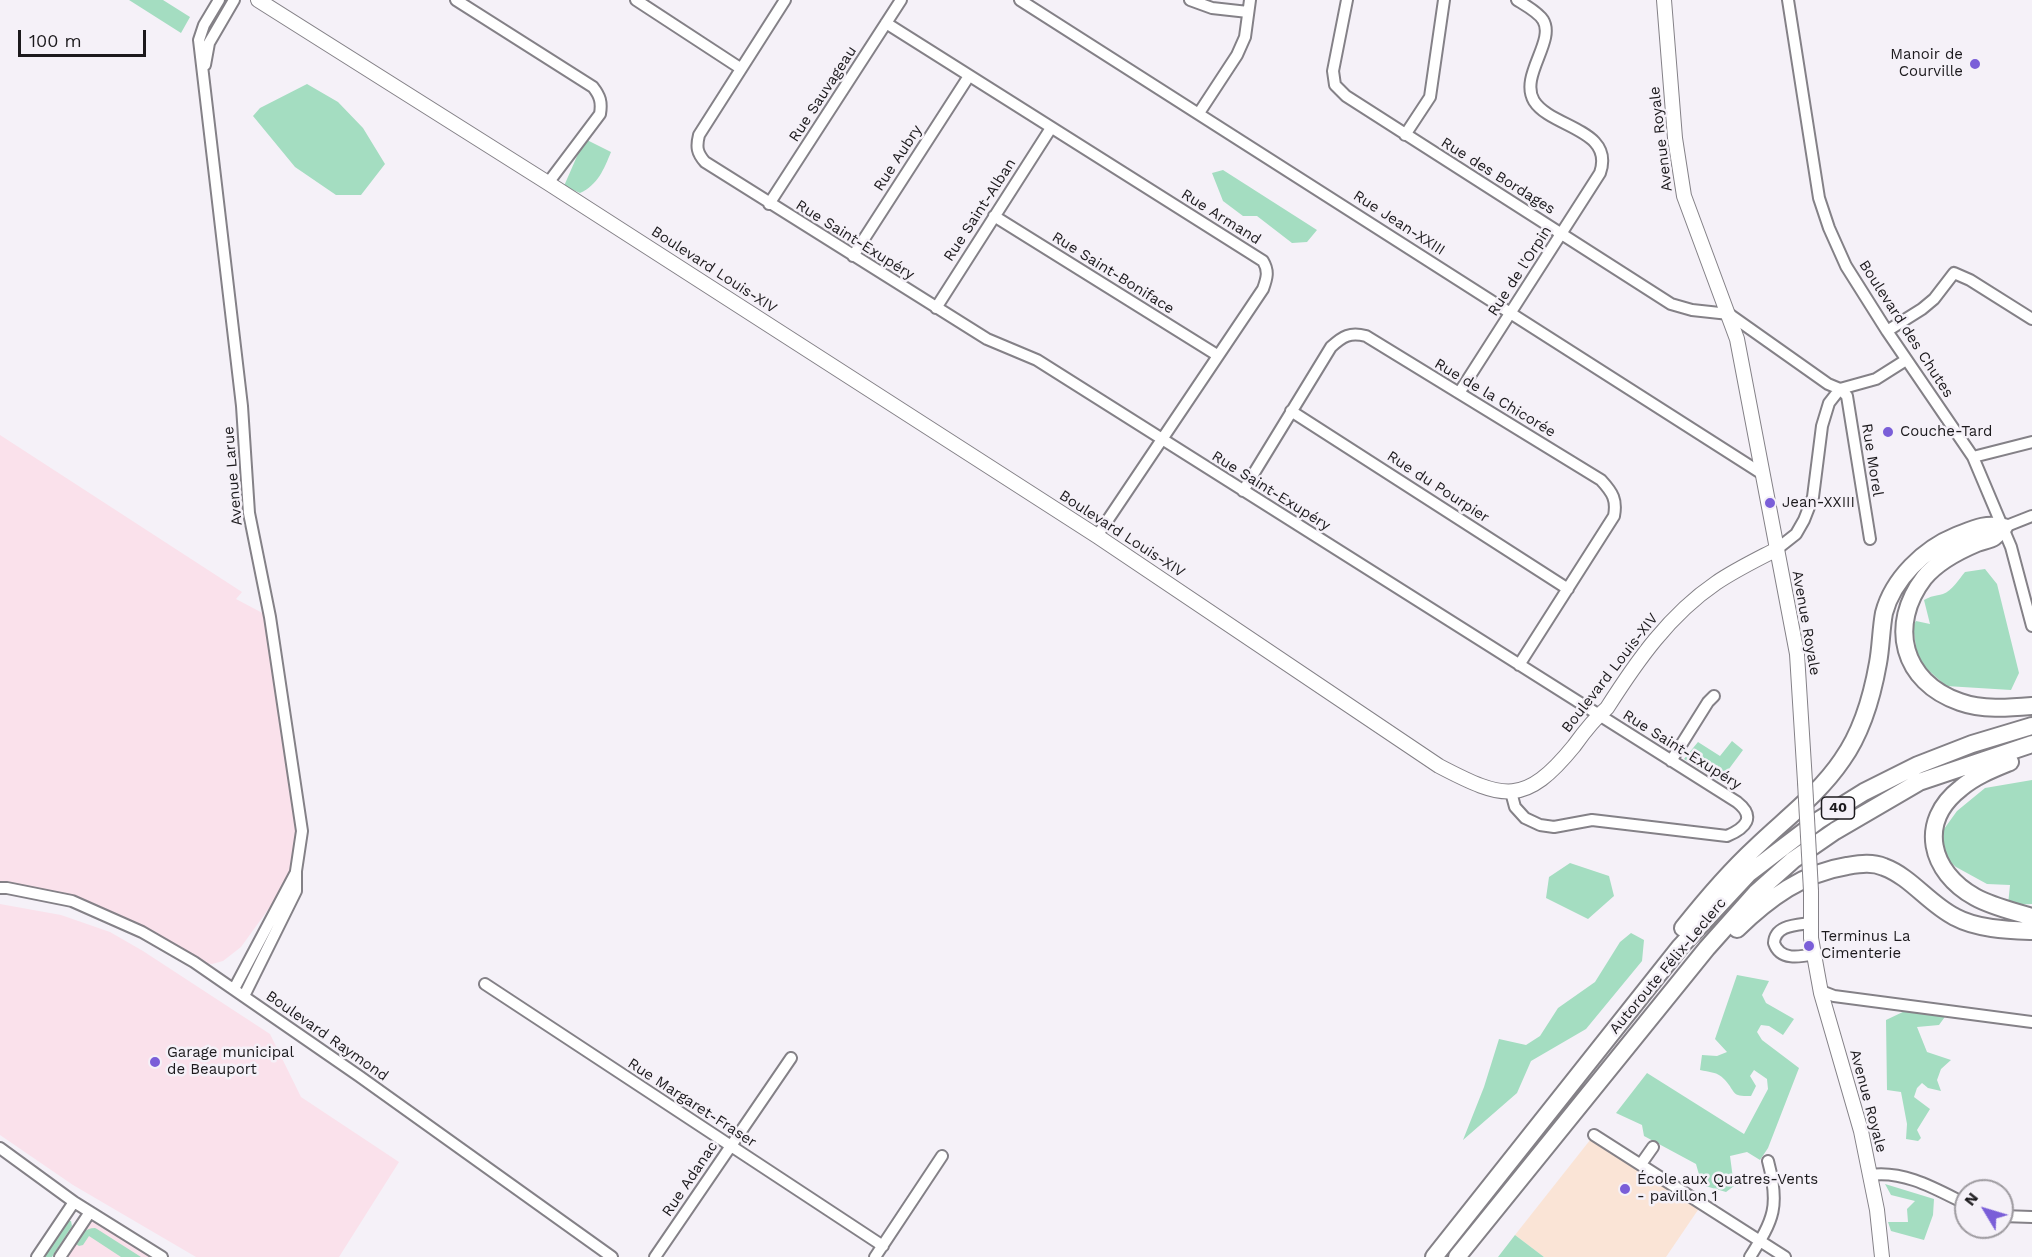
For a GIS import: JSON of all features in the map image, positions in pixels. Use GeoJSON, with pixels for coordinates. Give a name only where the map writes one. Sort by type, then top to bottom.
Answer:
{"type":"FeatureCollection","features":[{"type":"Feature","properties":{"kind":"highway"},"geometry":{"type":"LineString","coordinates":[[1680,947],[1679,933],[1715,888],[1823,784],[1855,741],[1864,718],[1877,664],[1885,612],[1893,591],[1905,575],[1932,548],[1947,540],[1989,524],[2004,527]]}},
{"type":"Feature","properties":{"kind":"highway"},"geometry":{"type":"LineString","coordinates":[[2004,527],[1994,537],[1961,550],[1942,561],[1925,577],[1910,602],[1904,627],[1905,647],[1914,670],[1931,688],[1960,703],[1994,708],[2032,706]]}},
{"type":"Feature","properties":{"kind":"highway","name":"Autoroute Félix-Leclerc"},"geometry":{"type":"LineString","coordinates":[[1434,1257],[1680,947],[1748,874],[1819,820],[1864,792],[1918,765],[1972,744],[2032,726]]}},
{"type":"Feature","properties":{"kind":"highway","name":"Autoroute Félix-Leclerc"},"geometry":{"type":"LineString","coordinates":[[1457,1257],[1707,948],[1764,887],[1793,860],[1835,831],[1919,782],[2032,744]]}},
{"type":"Feature","properties":{"kind":"highway"},"geometry":{"type":"LineString","coordinates":[[2032,753],[1987,771],[1960,788],[1945,805],[1935,825],[1933,846],[1942,867],[1956,883],[1974,896],[1993,905],[2032,917]]}},
{"type":"Feature","properties":{"kind":"highway"},"geometry":{"type":"LineString","coordinates":[[1707,948],[1723,943],[1762,906],[1800,880],[1821,871],[1869,863],[1885,867],[1957,918],[2005,930],[2032,932]]}},
{"type":"Feature","properties":{"kind":"main road","name":"Boulevard Louis-XIV"},"geometry":{"type":"LineString","coordinates":[[258,0],[548,183],[1097,536],[1440,766],[1473,784],[1492,790],[1511,792],[1543,779],[1607,708],[1646,649],[1692,602],[1724,578],[1777,549]]}},
{"type":"Feature","properties":{"kind":"main road","name":"Avenue Royale"},"geometry":{"type":"LineString","coordinates":[[1664,0],[1675,138],[1684,196],[1737,339],[1797,654],[1813,901],[1810,923],[1814,954],[1821,991],[1862,1131],[1877,1210],[1882,1257]]}},
{"type":"Feature","properties":{"kind":"street","name":"Avenue Larue"},"geometry":{"type":"LineString","coordinates":[[219,0],[204,25],[199,40],[202,77],[242,406],[249,513],[270,617],[302,831],[296,871],[296,891],[244,996]]}},
{"type":"Feature","properties":{"kind":"street","name":"Avenue Larue"},"geometry":{"type":"LineString","coordinates":[[202,77],[209,43],[234,0]]}},
{"type":"Feature","properties":{"kind":"street"},"geometry":{"type":"LineString","coordinates":[[456,0],[593,87],[598,94],[602,104],[600,114],[548,183]]}},
{"type":"Feature","properties":{"kind":"street"},"geometry":{"type":"LineString","coordinates":[[636,0],[740,68]]}},
{"type":"Feature","properties":{"kind":"street","name":"Rue Saint-Exupéry"},"geometry":{"type":"LineString","coordinates":[[785,0],[699,135],[696,145],[699,155],[705,162],[987,339],[1037,360],[1746,809],[1748,818],[1738,831],[1727,836],[1592,820],[1554,826],[1540,825],[1525,818],[1515,807],[1511,792]]}},
{"type":"Feature","properties":{"kind":"street","name":"Rue Sauvageau"},"geometry":{"type":"LineString","coordinates":[[770,204],[901,0]]}},
{"type":"Feature","properties":{"kind":"street","name":"Rue Jean-XXIII"},"geometry":{"type":"LineString","coordinates":[[1020,0],[1761,473]]}},
{"type":"Feature","properties":{"kind":"street"},"geometry":{"type":"LineString","coordinates":[[1190,0],[1212,8],[1248,12]]}},
{"type":"Feature","properties":{"kind":"street"},"geometry":{"type":"LineString","coordinates":[[1199,113],[1237,56],[1245,37],[1250,0]]}},
{"type":"Feature","properties":{"kind":"street","name":"Rue des Bordages"},"geometry":{"type":"LineString","coordinates":[[1347,0],[1333,70],[1335,85],[1346,96],[1671,304],[1692,310],[1729,314]]}},
{"type":"Feature","properties":{"kind":"street"},"geometry":{"type":"LineString","coordinates":[[1405,135],[1430,98],[1444,0]]}},
{"type":"Feature","properties":{"kind":"street","name":"Rue de l'Orpin"},"geometry":{"type":"LineString","coordinates":[[1459,393],[1600,173],[1604,162],[1602,152],[1595,142],[1535,102],[1530,90],[1545,27],[1543,19],[1517,0]]}},
{"type":"Feature","properties":{"kind":"street","name":"Boulevard des Chutes"},"geometry":{"type":"LineString","coordinates":[[1788,0],[1820,198],[1829,228],[1846,266],[1906,360],[1973,457],[2004,527],[2032,626]]}},
{"type":"Feature","properties":{"kind":"street","name":"Rue Armand"},"geometry":{"type":"LineString","coordinates":[[886,23],[1263,261],[1267,268],[1263,289],[1097,536]]}},
{"type":"Feature","properties":{"kind":"street","name":"Rue Aubry"},"geometry":{"type":"LineString","coordinates":[[852,256],[969,76]]}},
{"type":"Feature","properties":{"kind":"street","name":"Rue Saint-Alban"},"geometry":{"type":"LineString","coordinates":[[936,308],[1051,128]]}},
{"type":"Feature","properties":{"kind":"street","name":"Rue Saint-Boniface"},"geometry":{"type":"LineString","coordinates":[[994,216],[1217,355]]}},
{"type":"Feature","properties":{"kind":"street"},"geometry":{"type":"LineString","coordinates":[[1887,331],[1934,299],[1954,273],[1970,280],[2032,319]]}},
{"type":"Feature","properties":{"kind":"street"},"geometry":{"type":"LineString","coordinates":[[1729,314],[1828,384],[1840,389],[1876,379],[1906,360]]}},
{"type":"Feature","properties":{"kind":"street","name":"Rue de la Chicorée"},"geometry":{"type":"LineString","coordinates":[[1243,491],[1331,347],[1342,337],[1354,333],[1366,336],[1601,480],[1612,492],[1616,504],[1614,516],[1519,665]]}},
{"type":"Feature","properties":{"kind":"street","name":"Rue Morel"},"geometry":{"type":"LineString","coordinates":[[1840,389],[1847,396],[1870,539]]}},
{"type":"Feature","properties":{"kind":"street","name":"Boulevard Louis-XIV"},"geometry":{"type":"LineString","coordinates":[[1777,549],[1796,534],[1804,520],[1812,497],[1822,426],[1829,403],[1840,389]]}},
{"type":"Feature","properties":{"kind":"street","name":"Rue du Pourpier"},"geometry":{"type":"LineString","coordinates":[[1291,411],[1568,589]]}},
{"type":"Feature","properties":{"kind":"street"},"geometry":{"type":"LineString","coordinates":[[1973,457],[2032,442]]}},
{"type":"Feature","properties":{"kind":"street"},"geometry":{"type":"LineString","coordinates":[[2004,527],[2032,516]]}},
{"type":"Feature","properties":{"kind":"street"},"geometry":{"type":"LineString","coordinates":[[1671,761],[1714,696]]}},
{"type":"Feature","properties":{"kind":"street","name":"Avenue Larue"},"geometry":{"type":"LineString","coordinates":[[234,989],[296,871]]}},
{"type":"Feature","properties":{"kind":"street","name":"Boulevard Raymond"},"geometry":{"type":"LineString","coordinates":[[0,888],[72,902],[142,932],[194,962],[612,1257]]}},
{"type":"Feature","properties":{"kind":"street"},"geometry":{"type":"LineString","coordinates":[[1810,923],[1784,928],[1777,934],[1774,943],[1777,950],[1785,956],[1814,954]]}},
{"type":"Feature","properties":{"kind":"street","name":"Rue Margaret-Fraser"},"geometry":{"type":"LineString","coordinates":[[485,984],[883,1246]]}},
{"type":"Feature","properties":{"kind":"street"},"geometry":{"type":"LineString","coordinates":[[1821,991],[1834,996],[2032,1022]]}},
{"type":"Feature","properties":{"kind":"street","name":"Rue Adanac"},"geometry":{"type":"LineString","coordinates":[[655,1257],[791,1058]]}},
{"type":"Feature","properties":{"kind":"street"},"geometry":{"type":"LineString","coordinates":[[1594,1135],[1785,1257]]}},
{"type":"Feature","properties":{"kind":"street"},"geometry":{"type":"LineString","coordinates":[[1641,1164],[1653,1147]]}},
{"type":"Feature","properties":{"kind":"street"},"geometry":{"type":"LineString","coordinates":[[0,1148],[74,1202],[162,1257]]}},
{"type":"Feature","properties":{"kind":"street"},"geometry":{"type":"LineString","coordinates":[[875,1257],[942,1156]]}},
{"type":"Feature","properties":{"kind":"street"},"geometry":{"type":"LineString","coordinates":[[1750,1257],[1770,1226],[1774,1205],[1774,1185],[1768,1161]]}},
{"type":"Feature","properties":{"kind":"street"},"geometry":{"type":"LineString","coordinates":[[1870,1175],[1892,1174],[1936,1188],[1954,1198]]}},
{"type":"Feature","properties":{"kind":"street"},"geometry":{"type":"LineString","coordinates":[[37,1257],[74,1202]]}},
{"type":"Feature","properties":{"kind":"street"},"geometry":{"type":"LineString","coordinates":[[60,1257],[90,1212]]}},
{"type":"Feature","properties":{"kind":"street"},"geometry":{"type":"LineString","coordinates":[[2014,1216],[2032,1217]]}},
{"type":"Feature","properties":{"kind":"shaded area"},"geometry":{"type":"Polygon","coordinates":[[[0,435],[242,592],[236,599],[270,617],[302,831],[296,871],[241,947],[223,961],[212,964],[194,962],[72,901],[0,888],[0,435]]]}},
{"type":"Feature","properties":{"kind":"shaded area"},"geometry":{"type":"Polygon","coordinates":[[[0,904],[61,915],[110,932],[143,951],[270,1034],[301,1097],[399,1162],[339,1257],[196,1257],[73,1185],[0,1135],[0,904]]]}},
{"type":"Feature","properties":{"kind":"shaded area"},"geometry":{"type":"Polygon","coordinates":[[[1594,1135],[1702,1204],[1666,1257],[1544,1257],[1515,1235],[1594,1135]]]}},
{"type":"Feature","properties":{"kind":"shaded area"},"geometry":{"type":"Polygon","coordinates":[[[90,1212],[161,1257],[60,1257],[90,1212]]]}},
{"type":"Feature","properties":{"kind":"green space"},"geometry":{"type":"Polygon","coordinates":[[[129,0],[163,0],[190,17],[181,33],[129,0]]]}},
{"type":"Feature","properties":{"kind":"green space"},"geometry":{"type":"Polygon","coordinates":[[[307,84],[338,102],[363,128],[385,164],[361,195],[336,195],[295,167],[253,116],[260,108],[307,84]]]}},
{"type":"Feature","properties":{"kind":"green space"},"geometry":{"type":"Polygon","coordinates":[[[587,140],[611,152],[596,181],[580,193],[564,186],[581,147],[587,140]]]}},
{"type":"Feature","properties":{"kind":"green space"},"geometry":{"type":"Polygon","coordinates":[[[1223,170],[1317,230],[1307,242],[1292,243],[1257,216],[1243,216],[1223,201],[1212,173],[1223,170]]]}},
{"type":"Feature","properties":{"kind":"green space"},"geometry":{"type":"Polygon","coordinates":[[[1985,569],[1997,584],[2019,673],[2011,690],[1946,686],[1918,661],[1913,626],[1916,621],[1930,624],[1924,600],[1943,594],[1952,588],[1965,572],[1985,569]]]}},
{"type":"Feature","properties":{"kind":"green space"},"geometry":{"type":"Polygon","coordinates":[[[1732,741],[1743,750],[1720,781],[1684,759],[1698,742],[1720,756],[1732,741]]]}},
{"type":"Feature","properties":{"kind":"green space"},"geometry":{"type":"Polygon","coordinates":[[[2032,780],[2032,904],[2008,905],[2010,885],[1987,884],[1956,867],[1941,854],[1944,829],[1957,811],[1985,788],[2032,780]]]}},
{"type":"Feature","properties":{"kind":"green space"},"geometry":{"type":"Polygon","coordinates":[[[1570,863],[1609,876],[1614,896],[1588,919],[1546,898],[1549,877],[1570,863]]]}},
{"type":"Feature","properties":{"kind":"green space"},"geometry":{"type":"Polygon","coordinates":[[[1631,933],[1644,940],[1642,961],[1586,1029],[1531,1061],[1517,1093],[1463,1140],[1484,1087],[1499,1039],[1526,1045],[1540,1036],[1558,1008],[1595,982],[1620,942],[1631,933]]]}},
{"type":"Feature","properties":{"kind":"green space"},"geometry":{"type":"Polygon","coordinates":[[[1737,975],[1769,981],[1762,995],[1766,1003],[1794,1019],[1783,1035],[1769,1026],[1761,1025],[1757,1032],[1762,1040],[1799,1068],[1768,1148],[1760,1160],[1747,1152],[1730,1156],[1734,1186],[1726,1192],[1702,1185],[1696,1164],[1644,1136],[1642,1125],[1616,1113],[1647,1073],[1744,1134],[1768,1089],[1767,1079],[1754,1070],[1750,1076],[1756,1086],[1751,1096],[1740,1095],[1736,1094],[1719,1075],[1700,1070],[1702,1055],[1717,1056],[1727,1052],[1715,1039],[1737,975]]]}},
{"type":"Feature","properties":{"kind":"green space"},"geometry":{"type":"Polygon","coordinates":[[[1907,1010],[1947,1014],[1939,1025],[1917,1027],[1927,1052],[1951,1060],[1941,1069],[1937,1080],[1941,1091],[1928,1088],[1922,1083],[1917,1088],[1914,1097],[1930,1109],[1917,1130],[1921,1138],[1918,1141],[1906,1139],[1907,1124],[1901,1092],[1887,1090],[1886,1020],[1907,1010]]]}},
{"type":"Feature","properties":{"kind":"green space"},"geometry":{"type":"Polygon","coordinates":[[[1885,1184],[1934,1199],[1933,1215],[1924,1240],[1891,1231],[1888,1222],[1908,1222],[1907,1209],[1915,1201],[1891,1195],[1885,1184]]]}},
{"type":"Feature","properties":{"kind":"green space"},"geometry":{"type":"Polygon","coordinates":[[[67,1221],[71,1221],[72,1226],[52,1257],[43,1257],[67,1221]]]}},
{"type":"Feature","properties":{"kind":"green space"},"geometry":{"type":"Polygon","coordinates":[[[95,1228],[141,1257],[121,1257],[89,1236],[83,1245],[76,1244],[83,1233],[95,1228]]]}},
{"type":"Feature","properties":{"kind":"green space"},"geometry":{"type":"Polygon","coordinates":[[[1515,1235],[1544,1257],[1498,1257],[1515,1235]]]}},
{"type":"Feature","properties":{"kind":"place","name":"Manoir de Courville"},"geometry":{"type":"Point","coordinates":[1975,64]}},
{"type":"Feature","properties":{"kind":"place","name":"Couche-Tard"},"geometry":{"type":"Point","coordinates":[1888,432]}},
{"type":"Feature","properties":{"kind":"place","name":"Jean-XXIII"},"geometry":{"type":"Point","coordinates":[1770,503]}},
{"type":"Feature","properties":{"kind":"place","name":"Terminus La Cimenterie"},"geometry":{"type":"Point","coordinates":[1809,946]}},
{"type":"Feature","properties":{"kind":"place","name":"Garage municipal de Beauport"},"geometry":{"type":"Point","coordinates":[155,1062]}},
{"type":"Feature","properties":{"kind":"place","name":"École aux Quatres-Vents - pavillon 1"},"geometry":{"type":"Point","coordinates":[1625,1189]}}]}
